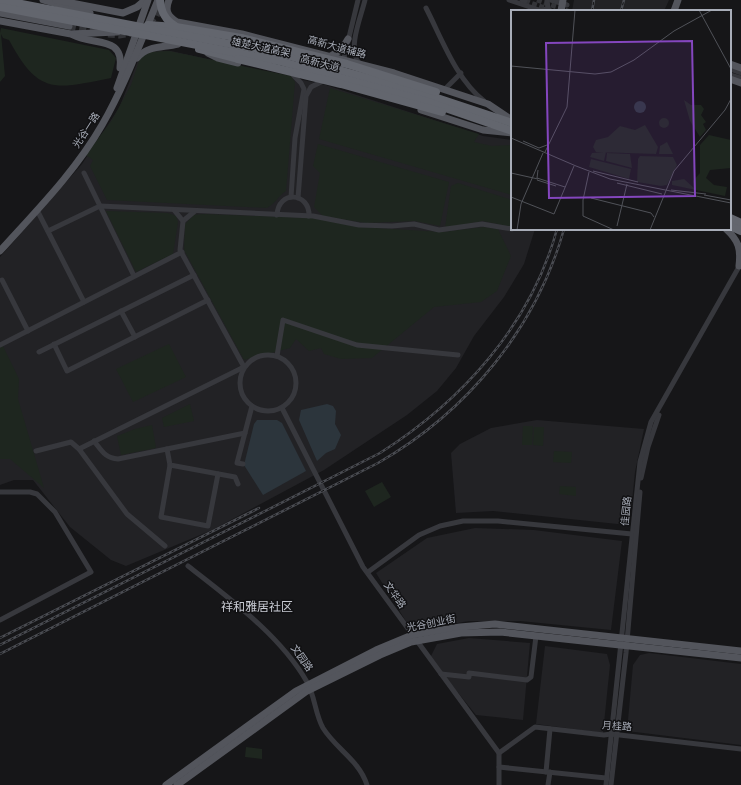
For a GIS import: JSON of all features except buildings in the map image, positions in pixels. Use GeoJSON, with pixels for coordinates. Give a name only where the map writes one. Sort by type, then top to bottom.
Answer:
{"type":"FeatureCollection","features":[{"type":"Feature","properties":{"kind":"highway","name":"雄楚大道高架"},"geometry":{"type":"LineString","coordinates":[[1,0],[282,54],[382,81],[511,121]]}},
{"type":"Feature","properties":{"kind":"highway"},"geometry":{"type":"LineString","coordinates":[[159,0],[161,10],[165,18],[176,27]]}},
{"type":"Feature","properties":{"kind":"highway","name":"雄楚大道高架"},"geometry":{"type":"LineString","coordinates":[[0,7],[279,61],[380,88],[510,131]]}},
{"type":"Feature","properties":{"kind":"highway"},"geometry":{"type":"LineString","coordinates":[[148,25],[176,27],[241,38],[315,55],[384,74],[446,96],[473,109]]}},
{"type":"Feature","properties":{"kind":"highway"},"geometry":{"type":"LineString","coordinates":[[199,49],[341,84],[510,131]]}},
{"type":"Feature","properties":{"kind":"highway"},"geometry":{"type":"LineString","coordinates":[[731,217],[741,222]]}},
{"type":"Feature","properties":{"kind":"highway"},"geometry":{"type":"LineString","coordinates":[[731,227],[741,232]]}},
{"type":"Feature","properties":{"kind":"main road","name":"高新大道"},"geometry":{"type":"LineString","coordinates":[[43,0],[96,14],[205,36],[341,67],[402,84],[511,121]]}},
{"type":"Feature","properties":{"kind":"main road"},"geometry":{"type":"LineString","coordinates":[[50,0],[124,13],[137,7],[146,0]]}},
{"type":"Feature","properties":{"kind":"main road","name":"光谷一路"},"geometry":{"type":"LineString","coordinates":[[0,251],[78,161],[101,126],[127,78],[135,36],[146,0]]}},
{"type":"Feature","properties":{"kind":"main road","name":"光谷一路"},"geometry":{"type":"LineString","coordinates":[[0,245],[76,158],[119,84],[143,37],[159,0]]}},
{"type":"Feature","properties":{"kind":"main road","name":"高新大道辅路"},"geometry":{"type":"LineString","coordinates":[[169,0],[166,10],[169,16],[176,22],[242,34],[359,63],[445,89],[488,104],[511,120]]}},
{"type":"Feature","properties":{"kind":"main road"},"geometry":{"type":"LineString","coordinates":[[674,10],[678,0]]}},
{"type":"Feature","properties":{"kind":"main road"},"geometry":{"type":"LineString","coordinates":[[679,10],[683,0]]}},
{"type":"Feature","properties":{"kind":"main road"},"geometry":{"type":"LineString","coordinates":[[0,13],[69,26]]}},
{"type":"Feature","properties":{"kind":"main road"},"geometry":{"type":"LineString","coordinates":[[95,33],[104,25],[103,20],[96,14]]}},
{"type":"Feature","properties":{"kind":"main road","name":"高新大道"},"geometry":{"type":"LineString","coordinates":[[0,21],[71,34],[116,32],[199,49],[218,50],[342,79],[421,102],[510,131]]}},
{"type":"Feature","properties":{"kind":"main road"},"geometry":{"type":"LineString","coordinates":[[71,34],[80,39],[111,45],[118,51],[121,59],[119,84]]}},
{"type":"Feature","properties":{"kind":"main road"},"geometry":{"type":"LineString","coordinates":[[205,36],[198,40],[203,47],[218,50]]}},
{"type":"Feature","properties":{"kind":"main road"},"geometry":{"type":"LineString","coordinates":[[331,56],[342,49],[348,39]]}},
{"type":"Feature","properties":{"kind":"main road"},"geometry":{"type":"LineString","coordinates":[[127,78],[141,52],[153,47],[178,44]]}},
{"type":"Feature","properties":{"kind":"main road"},"geometry":{"type":"LineString","coordinates":[[199,49],[218,58],[321,82],[373,96],[483,130],[510,131]]}},
{"type":"Feature","properties":{"kind":"main road"},"geometry":{"type":"LineString","coordinates":[[731,64],[741,68]]}},
{"type":"Feature","properties":{"kind":"main road"},"geometry":{"type":"LineString","coordinates":[[342,79],[373,96]]}},
{"type":"Feature","properties":{"kind":"main road"},"geometry":{"type":"LineString","coordinates":[[731,79],[741,83]]}},
{"type":"Feature","properties":{"kind":"main road"},"geometry":{"type":"LineString","coordinates":[[731,229],[741,232]]}},
{"type":"Feature","properties":{"kind":"main road"},"geometry":{"type":"LineString","coordinates":[[727,230],[736,238],[740,246],[740,266]]}},
{"type":"Feature","properties":{"kind":"main road","name":"光谷创业街"},"geometry":{"type":"LineString","coordinates":[[166,785],[309,686],[376,650],[412,635],[460,627],[495,624],[741,651]]}},
{"type":"Feature","properties":{"kind":"main road","name":"光谷创业街"},"geometry":{"type":"LineString","coordinates":[[177,785],[309,686],[417,642],[461,633],[500,632],[741,658]]}},
{"type":"Feature","properties":{"kind":"street"},"geometry":{"type":"LineString","coordinates":[[341,67],[358,0]]}},
{"type":"Feature","properties":{"kind":"street"},"geometry":{"type":"LineString","coordinates":[[359,63],[355,58],[353,48],[365,0]]}},
{"type":"Feature","properties":{"kind":"street"},"geometry":{"type":"LineString","coordinates":[[509,0],[538,10]]}},
{"type":"Feature","properties":{"kind":"street"},"geometry":{"type":"LineString","coordinates":[[545,10],[548,8],[547,0]]}},
{"type":"Feature","properties":{"kind":"street"},"geometry":{"type":"LineString","coordinates":[[551,0],[565,4]]}},
{"type":"Feature","properties":{"kind":"street"},"geometry":{"type":"LineString","coordinates":[[426,8],[461,74],[477,95],[488,104]]}},
{"type":"Feature","properties":{"kind":"street"},"geometry":{"type":"LineString","coordinates":[[731,69],[741,73]]}},
{"type":"Feature","properties":{"kind":"street"},"geometry":{"type":"LineString","coordinates":[[445,89],[461,74]]}},
{"type":"Feature","properties":{"kind":"street"},"geometry":{"type":"LineString","coordinates":[[291,197],[295,138],[304,89],[301,83],[292,75]]}},
{"type":"Feature","properties":{"kind":"street"},"geometry":{"type":"LineString","coordinates":[[731,75],[741,78]]}},
{"type":"Feature","properties":{"kind":"street"},"geometry":{"type":"LineString","coordinates":[[298,198],[306,96],[311,87],[321,82]]}},
{"type":"Feature","properties":{"kind":"street"},"geometry":{"type":"LineString","coordinates":[[78,161],[134,276]]}},
{"type":"Feature","properties":{"kind":"street"},"geometry":{"type":"LineString","coordinates":[[277,215],[281,203],[291,197],[298,198],[307,204],[309,216]]}},
{"type":"Feature","properties":{"kind":"street"},"geometry":{"type":"LineString","coordinates":[[48,231],[100,206],[309,216],[359,225],[392,226],[414,224],[445,230],[482,224],[511,228]]}},
{"type":"Feature","properties":{"kind":"street"},"geometry":{"type":"LineString","coordinates":[[37,210],[84,302]]}},
{"type":"Feature","properties":{"kind":"street"},"geometry":{"type":"LineString","coordinates":[[174,210],[183,221]]}},
{"type":"Feature","properties":{"kind":"street"},"geometry":{"type":"LineString","coordinates":[[195,211],[183,221],[180,250],[244,368]]}},
{"type":"Feature","properties":{"kind":"street"},"geometry":{"type":"LineString","coordinates":[[0,345],[182,252]]}},
{"type":"Feature","properties":{"kind":"street","name":"佳园路"},"geometry":{"type":"LineString","coordinates":[[624,638],[632,534],[640,462],[651,422],[740,266]]}},
{"type":"Feature","properties":{"kind":"street","name":"佳园路"},"geometry":{"type":"LineString","coordinates":[[611,785],[614,734],[623,646],[642,475],[648,447],[657,417],[740,266]]}},
{"type":"Feature","properties":{"kind":"street"},"geometry":{"type":"LineString","coordinates":[[39,352],[194,275]]}},
{"type":"Feature","properties":{"kind":"street"},"geometry":{"type":"LineString","coordinates":[[2,280],[28,331]]}},
{"type":"Feature","properties":{"kind":"street"},"geometry":{"type":"LineString","coordinates":[[54,344],[67,370],[208,300]]}},
{"type":"Feature","properties":{"kind":"street"},"geometry":{"type":"LineString","coordinates":[[122,311],[135,337]]}},
{"type":"Feature","properties":{"kind":"street"},"geometry":{"type":"LineString","coordinates":[[278,356],[283,320],[357,345],[458,355]]}},
{"type":"Feature","properties":{"kind":"street"},"geometry":{"type":"LineString","coordinates":[[268,354],[278,356],[286,360],[292,367],[296,380],[294,394],[290,402],[282,408],[273,411],[264,411],[252,406],[242,394],[240,385],[241,376],[244,368],[251,360],[268,354]]}},
{"type":"Feature","properties":{"kind":"street"},"geometry":{"type":"LineString","coordinates":[[79,449],[244,368]]}},
{"type":"Feature","properties":{"kind":"street"},"geometry":{"type":"LineString","coordinates":[[243,464],[237,463],[252,406]]}},
{"type":"Feature","properties":{"kind":"street","name":"文华路"},"geometry":{"type":"LineString","coordinates":[[282,408],[360,560],[417,642],[499,753]]}},
{"type":"Feature","properties":{"kind":"street"},"geometry":{"type":"LineString","coordinates":[[94,441],[105,455],[111,458],[118,458],[245,433]]}},
{"type":"Feature","properties":{"kind":"street"},"geometry":{"type":"LineString","coordinates":[[36,451],[71,442],[79,449],[127,514],[165,546]]}},
{"type":"Feature","properties":{"kind":"street"},"geometry":{"type":"LineString","coordinates":[[167,449],[170,465],[161,517],[208,526],[218,474]]}},
{"type":"Feature","properties":{"kind":"street"},"geometry":{"type":"LineString","coordinates":[[170,465],[235,477],[238,484]]}},
{"type":"Feature","properties":{"kind":"street"},"geometry":{"type":"LineString","coordinates":[[0,492],[30,492],[37,494],[55,512],[91,572],[0,620]]}},
{"type":"Feature","properties":{"kind":"street"},"geometry":{"type":"LineString","coordinates":[[368,572],[419,535],[440,526],[463,521],[498,521],[632,534]]}},
{"type":"Feature","properties":{"kind":"street","name":"文园路"},"geometry":{"type":"LineString","coordinates":[[188,566],[283,646],[309,686],[317,714],[323,728],[332,740],[355,763],[364,776],[367,785]]}},
{"type":"Feature","properties":{"kind":"street"},"geometry":{"type":"LineString","coordinates":[[441,674],[469,677],[470,673],[527,680],[531,677],[536,636]]}},
{"type":"Feature","properties":{"kind":"street","name":"月桂路"},"geometry":{"type":"LineString","coordinates":[[499,753],[535,727],[614,734],[741,749]]}},
{"type":"Feature","properties":{"kind":"street"},"geometry":{"type":"LineString","coordinates":[[548,785],[550,729]]}},
{"type":"Feature","properties":{"kind":"street","name":"佳园路"},"geometry":{"type":"LineString","coordinates":[[606,785],[614,734]]}},
{"type":"Feature","properties":{"kind":"street"},"geometry":{"type":"LineString","coordinates":[[499,753],[499,785]]}},
{"type":"Feature","properties":{"kind":"street"},"geometry":{"type":"LineString","coordinates":[[499,767],[606,778]]}},
{"type":"Feature","properties":{"kind":"shaded area"},"geometry":{"type":"Polygon","coordinates":[[[574,0],[669,0],[664,10],[572,10],[574,0]]]}},
{"type":"Feature","properties":{"kind":"shaded area"},"geometry":{"type":"Polygon","coordinates":[[[1,28],[109,50],[116,58],[111,78],[76,85],[62,86],[50,84],[40,80],[30,71],[9,40],[3,38],[1,34],[5,76],[0,82],[1,28]]]}},
{"type":"Feature","properties":{"kind":"shaded area"},"geometry":{"type":"Polygon","coordinates":[[[152,50],[171,51],[326,85],[483,136],[511,140],[511,230],[535,230],[524,264],[504,297],[474,336],[456,368],[437,391],[407,415],[324,470],[212,530],[126,566],[111,560],[70,527],[33,480],[14,480],[0,485],[0,257],[82,164],[119,108],[139,58],[152,50]]]}},
{"type":"Feature","properties":{"kind":"shaded area"},"geometry":{"type":"Polygon","coordinates":[[[169,51],[291,76],[295,82],[286,191],[267,208],[107,200],[90,166],[93,160],[86,155],[112,120],[131,85],[140,58],[150,52],[169,51]]]}},
{"type":"Feature","properties":{"kind":"shaded area"},"geometry":{"type":"Polygon","coordinates":[[[330,88],[479,134],[474,142],[492,146],[511,145],[511,195],[319,139],[330,88]]]}},
{"type":"Feature","properties":{"kind":"shaded area"},"geometry":{"type":"Polygon","coordinates":[[[318,144],[449,182],[440,226],[415,221],[366,223],[323,216],[314,207],[320,173],[313,166],[318,144]]]}},
{"type":"Feature","properties":{"kind":"shaded area"},"geometry":{"type":"Polygon","coordinates":[[[458,183],[511,200],[511,227],[483,221],[445,228],[451,186],[458,183]]]}},
{"type":"Feature","properties":{"kind":"shaded area"},"geometry":{"type":"Polygon","coordinates":[[[106,211],[168,213],[176,216],[178,222],[173,254],[136,272],[106,211]]]}},
{"type":"Feature","properties":{"kind":"shaded area"},"geometry":{"type":"Polygon","coordinates":[[[203,214],[312,218],[360,227],[442,232],[484,227],[498,229],[511,256],[497,291],[481,302],[434,307],[372,358],[341,359],[324,354],[321,348],[309,351],[296,339],[290,348],[244,360],[184,250],[185,224],[194,215],[203,214]]]}},
{"type":"Feature","properties":{"kind":"shaded area"},"geometry":{"type":"Polygon","coordinates":[[[169,344],[186,377],[133,402],[116,369],[169,344]]]}},
{"type":"Feature","properties":{"kind":"shaded area"},"geometry":{"type":"Polygon","coordinates":[[[0,346],[3,346],[19,379],[18,399],[44,488],[10,459],[0,459],[0,346]]]}},
{"type":"Feature","properties":{"kind":"shaded area"},"geometry":{"type":"Polygon","coordinates":[[[190,404],[194,421],[164,427],[162,418],[190,404]]]}},
{"type":"Feature","properties":{"kind":"shaded area"},"geometry":{"type":"Polygon","coordinates":[[[327,404],[333,406],[336,411],[335,424],[341,435],[335,449],[326,453],[317,461],[299,420],[301,410],[327,404]]]}},
{"type":"Feature","properties":{"kind":"shaded area"},"geometry":{"type":"Polygon","coordinates":[[[257,420],[277,420],[282,423],[306,471],[263,495],[244,465],[254,424],[257,420]]]}},
{"type":"Feature","properties":{"kind":"shaded area"},"geometry":{"type":"Polygon","coordinates":[[[537,420],[644,429],[635,472],[630,521],[627,525],[493,511],[456,513],[451,453],[460,444],[491,428],[537,420]]]}},
{"type":"Feature","properties":{"kind":"shaded area"},"geometry":{"type":"Polygon","coordinates":[[[152,425],[156,448],[121,455],[117,436],[135,429],[152,425]]]}},
{"type":"Feature","properties":{"kind":"shaded area"},"geometry":{"type":"Polygon","coordinates":[[[523,426],[533,426],[532,445],[522,445],[523,426]]]}},
{"type":"Feature","properties":{"kind":"shaded area"},"geometry":{"type":"Polygon","coordinates":[[[534,427],[544,427],[543,446],[533,445],[534,427]]]}},
{"type":"Feature","properties":{"kind":"shaded area"},"geometry":{"type":"Polygon","coordinates":[[[554,451],[572,452],[571,463],[553,462],[554,451]]]}},
{"type":"Feature","properties":{"kind":"shaded area"},"geometry":{"type":"Polygon","coordinates":[[[382,482],[391,497],[374,507],[365,491],[382,482]]]}},
{"type":"Feature","properties":{"kind":"shaded area"},"geometry":{"type":"Polygon","coordinates":[[[560,486],[576,487],[576,496],[559,494],[560,486]]]}},
{"type":"Feature","properties":{"kind":"shaded area"},"geometry":{"type":"Polygon","coordinates":[[[475,528],[534,530],[622,541],[611,630],[520,621],[469,621],[412,631],[376,573],[427,538],[475,528]]]}},
{"type":"Feature","properties":{"kind":"shaded area"},"geometry":{"type":"Polygon","coordinates":[[[469,638],[530,643],[523,720],[476,715],[430,658],[437,644],[469,638]]]}},
{"type":"Feature","properties":{"kind":"shaded area"},"geometry":{"type":"Polygon","coordinates":[[[545,646],[607,654],[610,665],[603,733],[536,724],[545,646]]]}},
{"type":"Feature","properties":{"kind":"shaded area"},"geometry":{"type":"Polygon","coordinates":[[[649,653],[741,664],[741,745],[627,731],[633,665],[640,655],[649,653]]]}},
{"type":"Feature","properties":{"kind":"shaded area"},"geometry":{"type":"Polygon","coordinates":[[[246,747],[262,749],[262,759],[245,757],[246,747]]]}},
{"type":"Feature","properties":{"kind":"tunnel"},"geometry":{"type":"LineString","coordinates":[[537,0],[565,10]]}},
{"type":"Feature","properties":{"kind":"tunnel"},"geometry":{"type":"LineString","coordinates":[[525,1],[550,10]]}},
{"type":"Feature","properties":{"kind":"tunnel"},"geometry":{"type":"LineString","coordinates":[[149,23],[156,16],[162,3]]}},
{"type":"Feature","properties":{"kind":"tunnel"},"geometry":{"type":"LineString","coordinates":[[69,26],[96,32]]}},
{"type":"Feature","properties":{"kind":"tunnel"},"geometry":{"type":"LineString","coordinates":[[108,34],[119,35],[131,33]]}},
{"type":"Feature","properties":{"kind":"railway"},"geometry":{"type":"LineString","coordinates":[[592,10],[594,0]]}},
{"type":"Feature","properties":{"kind":"railway"},"geometry":{"type":"LineString","coordinates":[[621,10],[624,0]]}},
{"type":"Feature","properties":{"kind":"railway"},"geometry":{"type":"LineString","coordinates":[[0,645],[380,453],[410,432],[439,410],[490,358],[530,297],[545,264],[557,230]]}},
{"type":"Feature","properties":{"kind":"railway"},"geometry":{"type":"LineString","coordinates":[[0,654],[378,463],[441,419],[469,393],[494,364],[516,334],[536,301],[552,266],[564,230]]}},
{"type":"Feature","properties":{"kind":"railway"},"geometry":{"type":"LineString","coordinates":[[0,638],[259,508]]}},
{"type":"Feature","properties":{"kind":"district","name":"祥和雅居社区"},"geometry":{"type":"Point","coordinates":[257,607]}}]}
